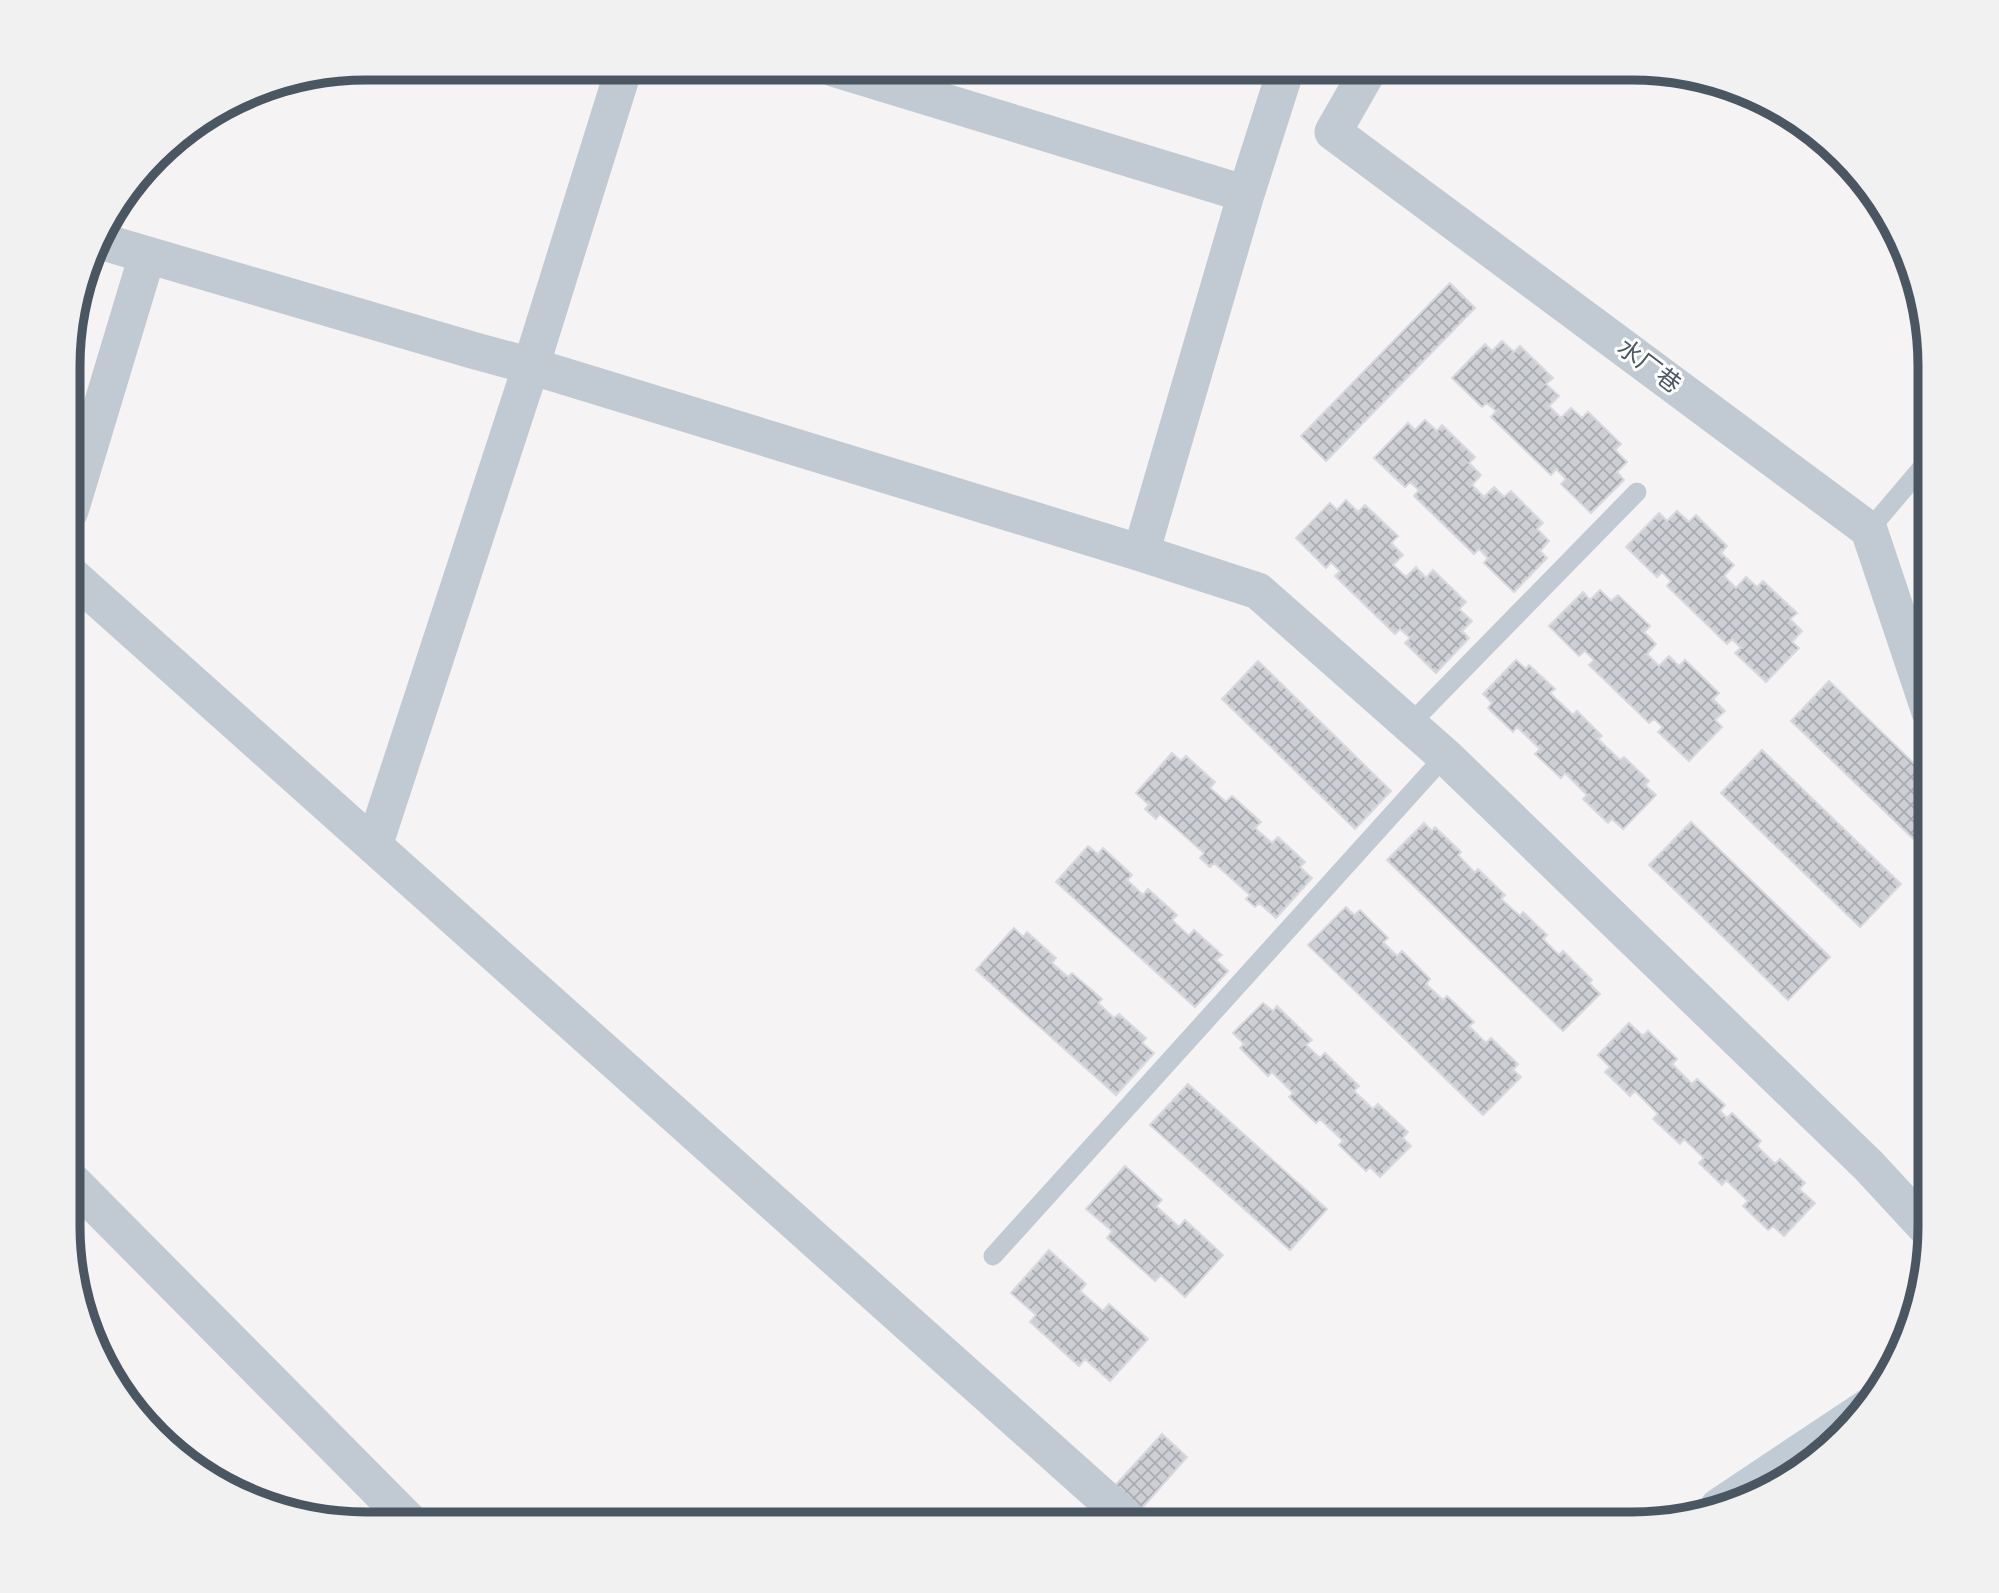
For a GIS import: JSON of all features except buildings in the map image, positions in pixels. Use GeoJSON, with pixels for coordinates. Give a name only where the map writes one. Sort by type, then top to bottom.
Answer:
{"type":"FeatureCollection","features":[{"type":"Feature","properties":{"kind":"main road"},"geometry":{"type":"LineString","coordinates":[[1745,1489],[1832,1432]]}},
{"type":"Feature","properties":{"kind":"street"},"geometry":{"type":"LineString","coordinates":[[374,846],[531,366],[620,80]]}},
{"type":"Feature","properties":{"kind":"street"},"geometry":{"type":"LineString","coordinates":[[872,80],[1246,194]]}},
{"type":"Feature","properties":{"kind":"street"},"geometry":{"type":"LineString","coordinates":[[1141,552],[1246,194],[1282,80]]}},
{"type":"Feature","properties":{"kind":"street","name":"水厂巷"},"geometry":{"type":"LineString","coordinates":[[1363,80],[1333,132],[1869,530]]}},
{"type":"Feature","properties":{"kind":"street"},"geometry":{"type":"LineString","coordinates":[[109,243],[531,366],[1141,552],[1258,591],[1445,756],[1869,1166],[1918,1220]]}},
{"type":"Feature","properties":{"kind":"street"},"geometry":{"type":"LineString","coordinates":[[80,481],[147,256]]}},
{"type":"Feature","properties":{"kind":"street"},"geometry":{"type":"LineString","coordinates":[[1869,530],[1918,676]]}},
{"type":"Feature","properties":{"kind":"street"},"geometry":{"type":"LineString","coordinates":[[80,583],[1121,1512]]}},
{"type":"Feature","properties":{"kind":"street"},"geometry":{"type":"LineString","coordinates":[[80,1189],[400,1512]]}},
{"type":"Feature","properties":{"kind":"lane"},"geometry":{"type":"LineString","coordinates":[[1869,530],[1918,472]]}},
{"type":"Feature","properties":{"kind":"lane"},"geometry":{"type":"LineString","coordinates":[[1410,724],[1637,492]]}},
{"type":"Feature","properties":{"kind":"lane"},"geometry":{"type":"LineString","coordinates":[[993,1256],[1445,756]]}}]}
